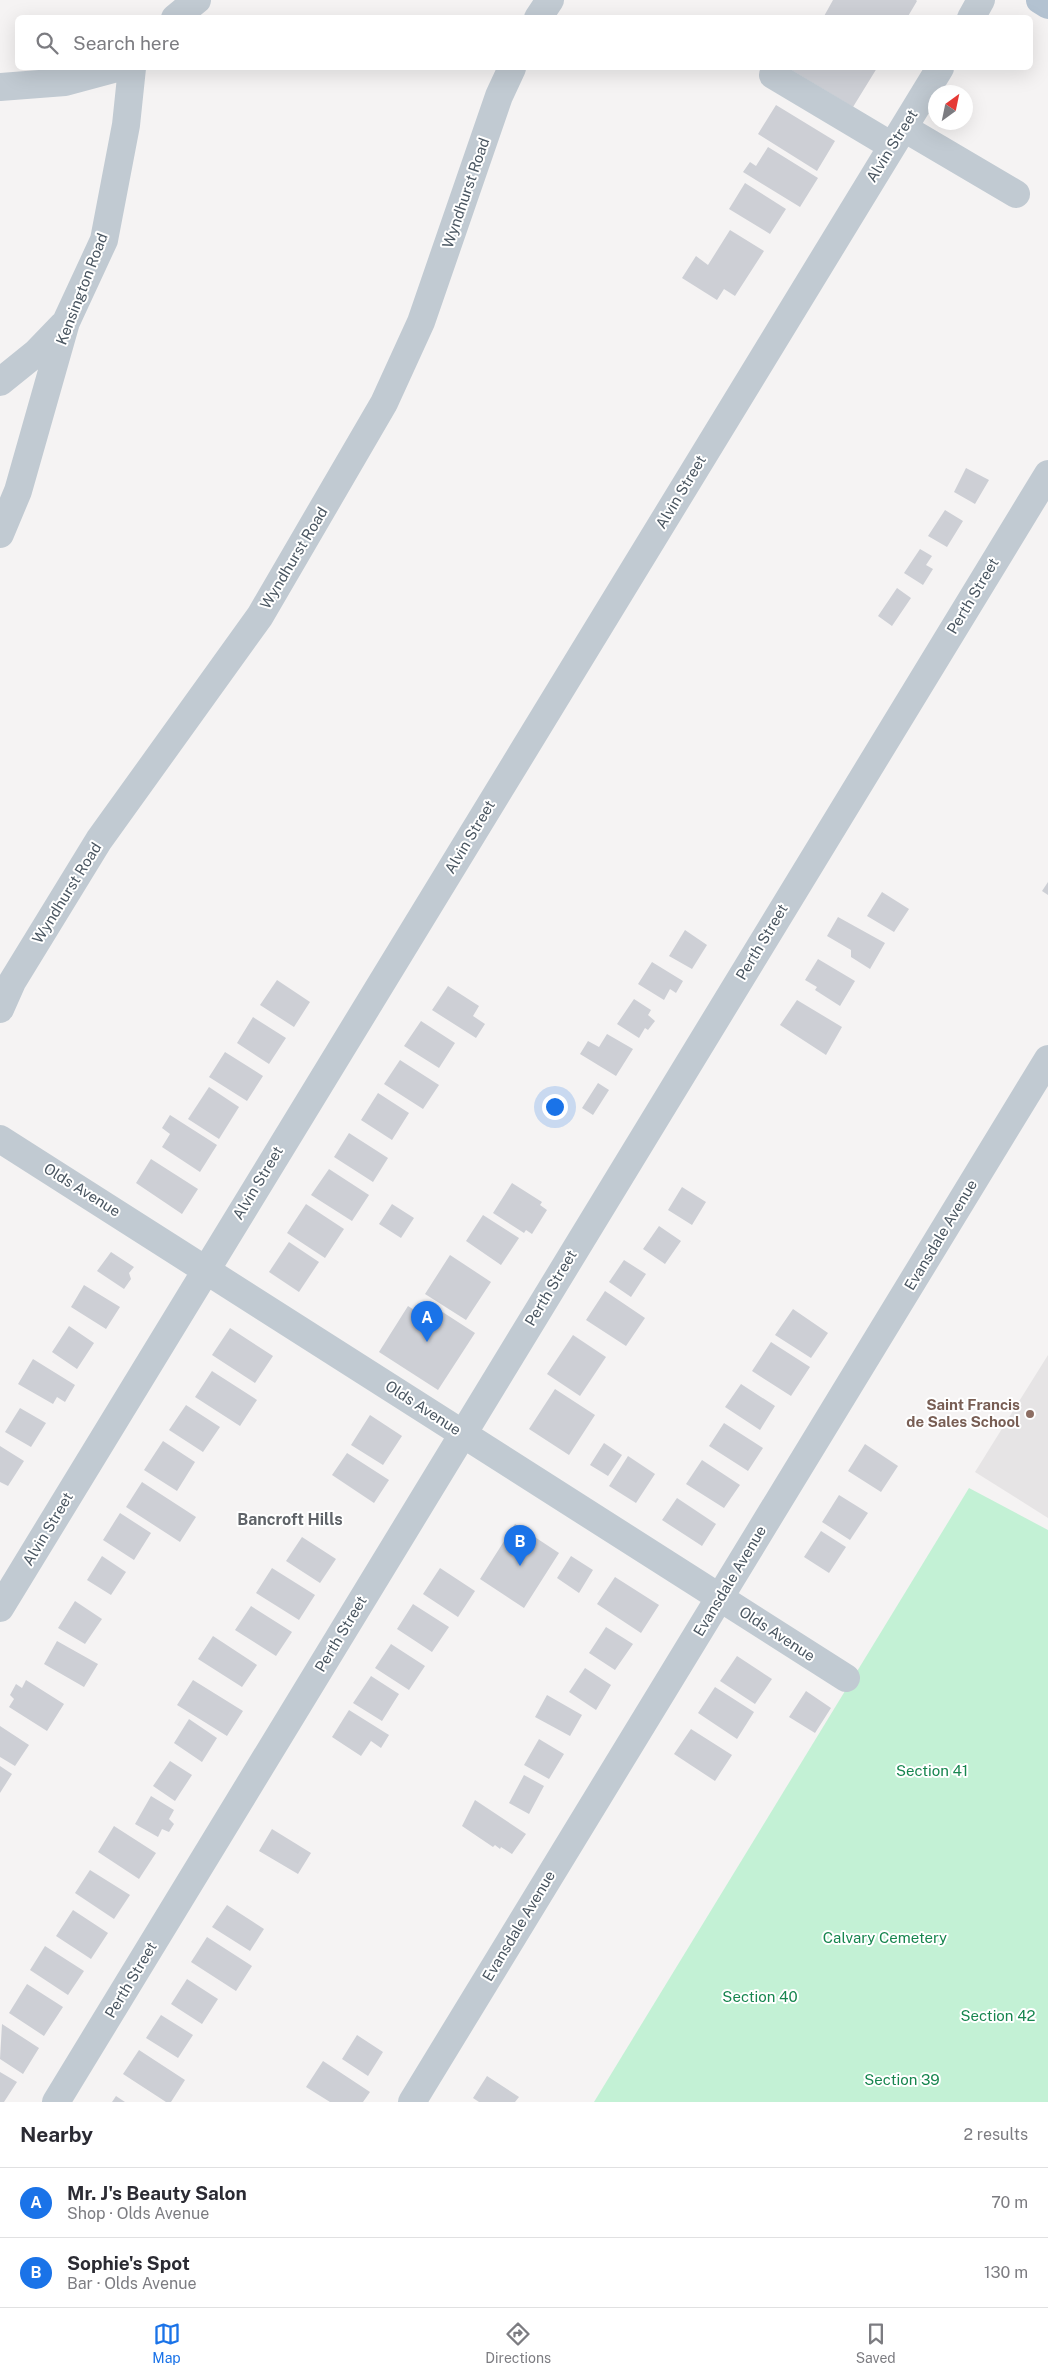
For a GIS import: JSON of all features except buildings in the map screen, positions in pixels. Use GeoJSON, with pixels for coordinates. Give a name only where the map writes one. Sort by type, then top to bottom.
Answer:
{"type":"FeatureCollection","features":[{"type":"Feature","properties":{"kind":"main road"},"geometry":{"type":"LineString","coordinates":[[1040,0],[1048,5]]}},
{"type":"Feature","properties":{"kind":"street"},"geometry":{"type":"LineString","coordinates":[[179,15],[197,0]]}},
{"type":"Feature","properties":{"kind":"street"},"geometry":{"type":"LineString","coordinates":[[540,15],[550,0]]}},
{"type":"Feature","properties":{"kind":"street"},"geometry":{"type":"LineString","coordinates":[[973,15],[981,0]]}},
{"type":"Feature","properties":{"kind":"street"},"geometry":{"type":"LineString","coordinates":[[0,87],[65,82],[109,70]]}},
{"type":"Feature","properties":{"kind":"street","name":"Kensington Road"},"geometry":{"type":"LineString","coordinates":[[0,534],[18,491],[66,322],[104,240],[126,125],[132,70]]}},
{"type":"Feature","properties":{"kind":"street","name":"Wyndhurst Road"},"geometry":{"type":"LineString","coordinates":[[0,1009],[6,978],[99,840],[260,616],[384,403],[421,322],[499,96],[511,70]]}},
{"type":"Feature","properties":{"kind":"street","name":"Alvin Street"},"geometry":{"type":"LineString","coordinates":[[0,1608],[939,70]]}},
{"type":"Feature","properties":{"kind":"street"},"geometry":{"type":"LineString","coordinates":[[773,75],[1016,194]]}},
{"type":"Feature","properties":{"kind":"street"},"geometry":{"type":"LineString","coordinates":[[0,382],[36,353],[66,322]]}},
{"type":"Feature","properties":{"kind":"street","name":"Perth Street"},"geometry":{"type":"LineString","coordinates":[[56,2102],[1048,474]]}},
{"type":"Feature","properties":{"kind":"street","name":"Evansdale Avenue"},"geometry":{"type":"LineString","coordinates":[[412,2102],[1048,1059]]}},
{"type":"Feature","properties":{"kind":"street","name":"Olds Avenue"},"geometry":{"type":"LineString","coordinates":[[0,1138],[846,1678]]}},
{"type":"Feature","properties":{"kind":"shaded area","name":"Saint Francis de Sales School"},"geometry":{"type":"Polygon","coordinates":[[[1048,1355],[1048,1518],[975,1472],[1048,1355]]]}},
{"type":"Feature","properties":{"kind":"green space","name":"Calvary Cemetery"},"geometry":{"type":"Polygon","coordinates":[[[969,1488],[1048,1530],[1048,2102],[594,2102],[969,1488]]]}},
{"type":"Feature","properties":{"kind":"place","name":"Mr. J's Beauty Salon"},"geometry":{"type":"Point","coordinates":[427,1342]}},
{"type":"Feature","properties":{"kind":"place","name":"Saint Francis de Sales School"},"geometry":{"type":"Point","coordinates":[1030,1414]}},
{"type":"Feature","properties":{"kind":"place","name":"Sophie's Spot"},"geometry":{"type":"Point","coordinates":[520,1566]}},
{"type":"Feature","properties":{"kind":"district","name":"Bancroft Hills"},"geometry":{"type":"Point","coordinates":[290,1519]}},
{"type":"Feature","properties":{"kind":"park label","name":"Section 41"},"geometry":{"type":"Point","coordinates":[932,1771]}},
{"type":"Feature","properties":{"kind":"park label","name":"Section 40"},"geometry":{"type":"Point","coordinates":[760,1997]}},
{"type":"Feature","properties":{"kind":"park label","name":"Section 42"},"geometry":{"type":"Point","coordinates":[998,2016]}},
{"type":"Feature","properties":{"kind":"park label","name":"Section 39"},"geometry":{"type":"Point","coordinates":[902,2080]}}]}
